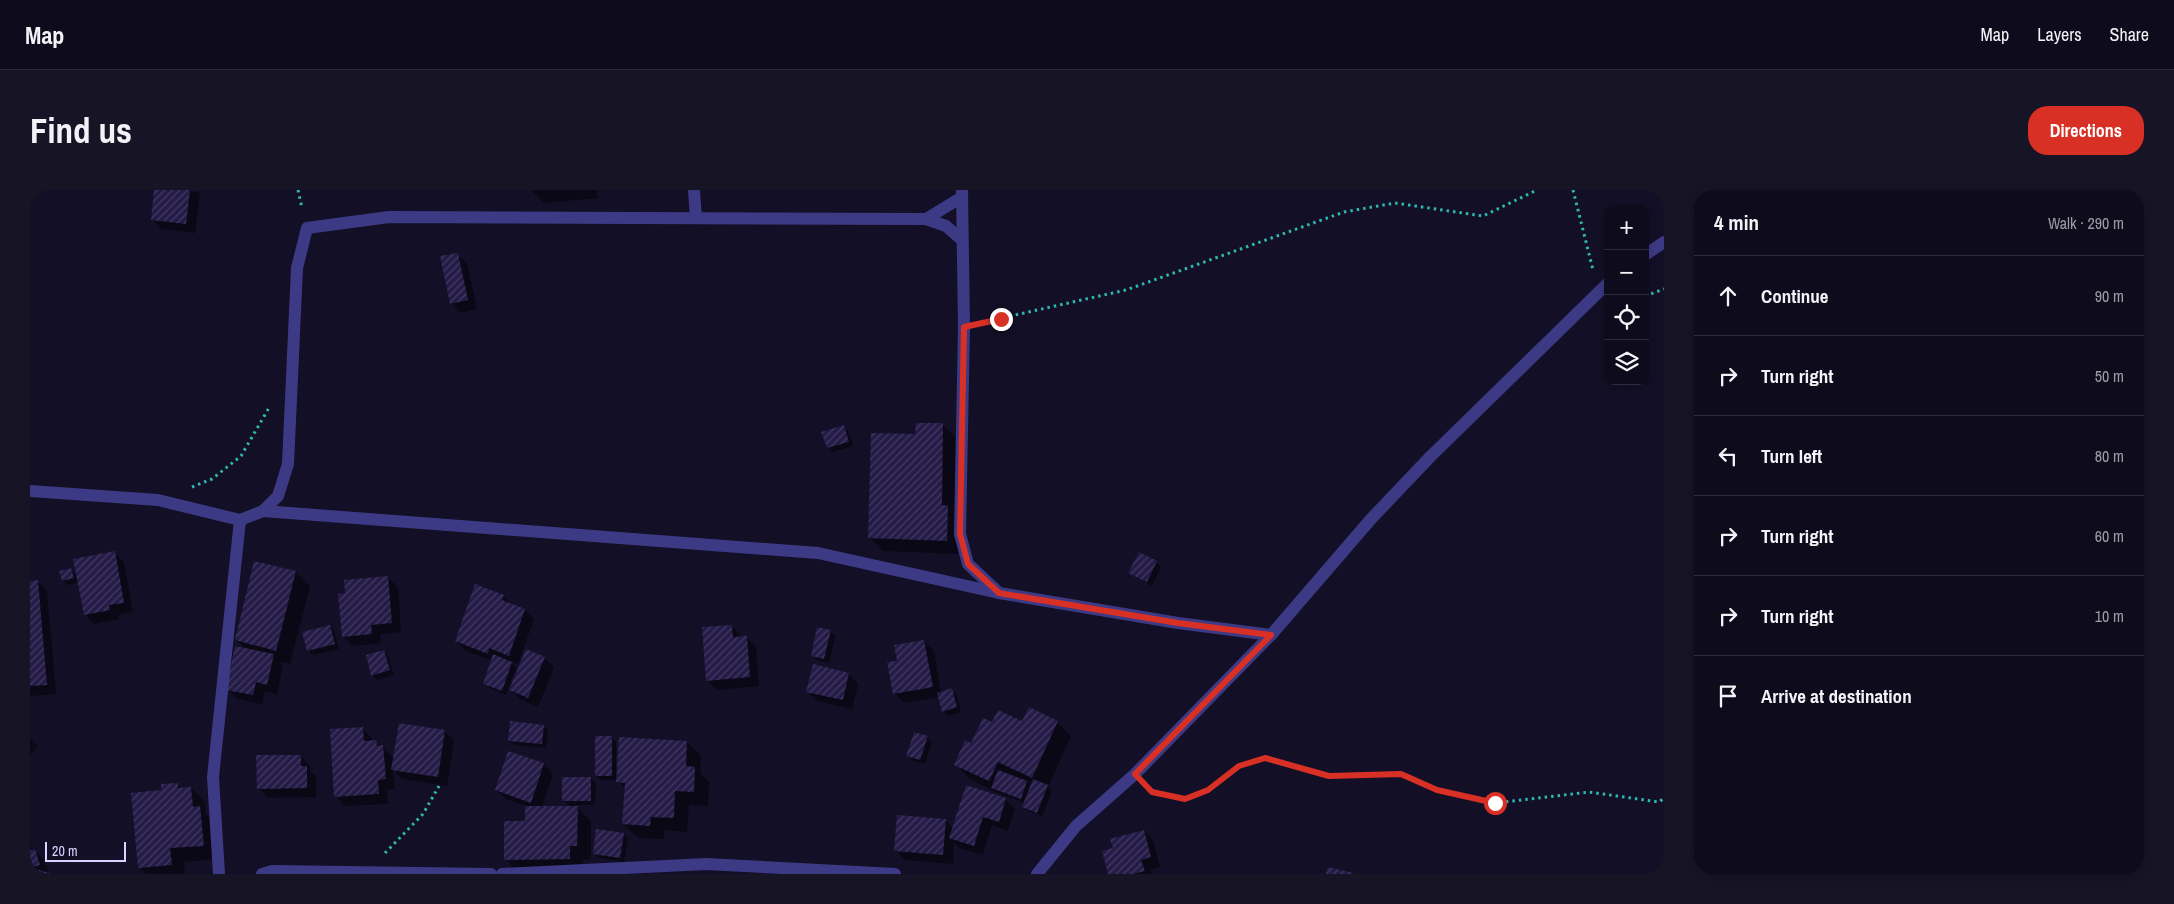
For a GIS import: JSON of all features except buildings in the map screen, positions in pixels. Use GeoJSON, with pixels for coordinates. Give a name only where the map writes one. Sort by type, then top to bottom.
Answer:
{"type":"FeatureCollection","features":[{"type":"Feature","properties":{"kind":"street"},"geometry":{"type":"LineString","coordinates":[[694,190],[696,218]]}},
{"type":"Feature","properties":{"kind":"street"},"geometry":{"type":"LineString","coordinates":[[926,219],[962,194]]}},
{"type":"Feature","properties":{"kind":"street"},"geometry":{"type":"LineString","coordinates":[[962,194],[964,327],[960,534],[968,564],[999,593]]}},
{"type":"Feature","properties":{"kind":"street"},"geometry":{"type":"LineString","coordinates":[[30,491],[158,500],[240,520],[264,510],[278,496],[288,464],[297,268],[307,228],[389,217],[926,219],[946,226],[962,240]]}},
{"type":"Feature","properties":{"kind":"street"},"geometry":{"type":"LineString","coordinates":[[1649,252],[1664,242]]}},
{"type":"Feature","properties":{"kind":"street"},"geometry":{"type":"LineString","coordinates":[[1037,874],[1076,826],[1135,774],[1271,635],[1371,519],[1430,457],[1603,286]]}},
{"type":"Feature","properties":{"kind":"street"},"geometry":{"type":"LineString","coordinates":[[264,510],[818,553],[999,593],[1178,623],[1271,635]]}},
{"type":"Feature","properties":{"kind":"street"},"geometry":{"type":"LineString","coordinates":[[219,874],[212,776],[240,520]]}},
{"type":"Feature","properties":{"kind":"street"},"geometry":{"type":"LineString","coordinates":[[502,874],[706,864],[895,874]]}},
{"type":"Feature","properties":{"kind":"street"},"geometry":{"type":"LineString","coordinates":[[262,874],[272,871],[490,874]]}},
{"type":"Feature","properties":{"kind":"path"},"geometry":{"type":"LineString","coordinates":[[964,327],[1126,290],[1344,212],[1395,203],[1482,216],[1537,190]]}},
{"type":"Feature","properties":{"kind":"path"},"geometry":{"type":"LineString","coordinates":[[1573,190],[1603,286]]}},
{"type":"Feature","properties":{"kind":"path"},"geometry":{"type":"LineString","coordinates":[[1648,295],[1664,289]]}},
{"type":"Feature","properties":{"kind":"path"},"geometry":{"type":"LineString","coordinates":[[158,500],[212,479],[241,456],[275,398]]}},
{"type":"Feature","properties":{"kind":"path"},"geometry":{"type":"LineString","coordinates":[[1135,774],[1152,792],[1185,799],[1208,790],[1239,766],[1265,758],[1329,776],[1401,774],[1437,790],[1495,803],[1589,792],[1659,802],[1664,798]]}},
{"type":"Feature","properties":{"kind":"path"},"geometry":{"type":"LineString","coordinates":[[367,872],[423,814],[439,786]]}},
{"type":"Feature","properties":{"kind":"route"},"geometry":{"type":"LineString","coordinates":[[1001,319],[964,327],[960,534],[968,564],[999,593],[1178,623],[1271,635],[1135,774],[1152,792],[1185,799],[1208,790],[1239,766],[1265,758],[1329,776],[1401,774],[1437,790],[1495,803]]}}]}
